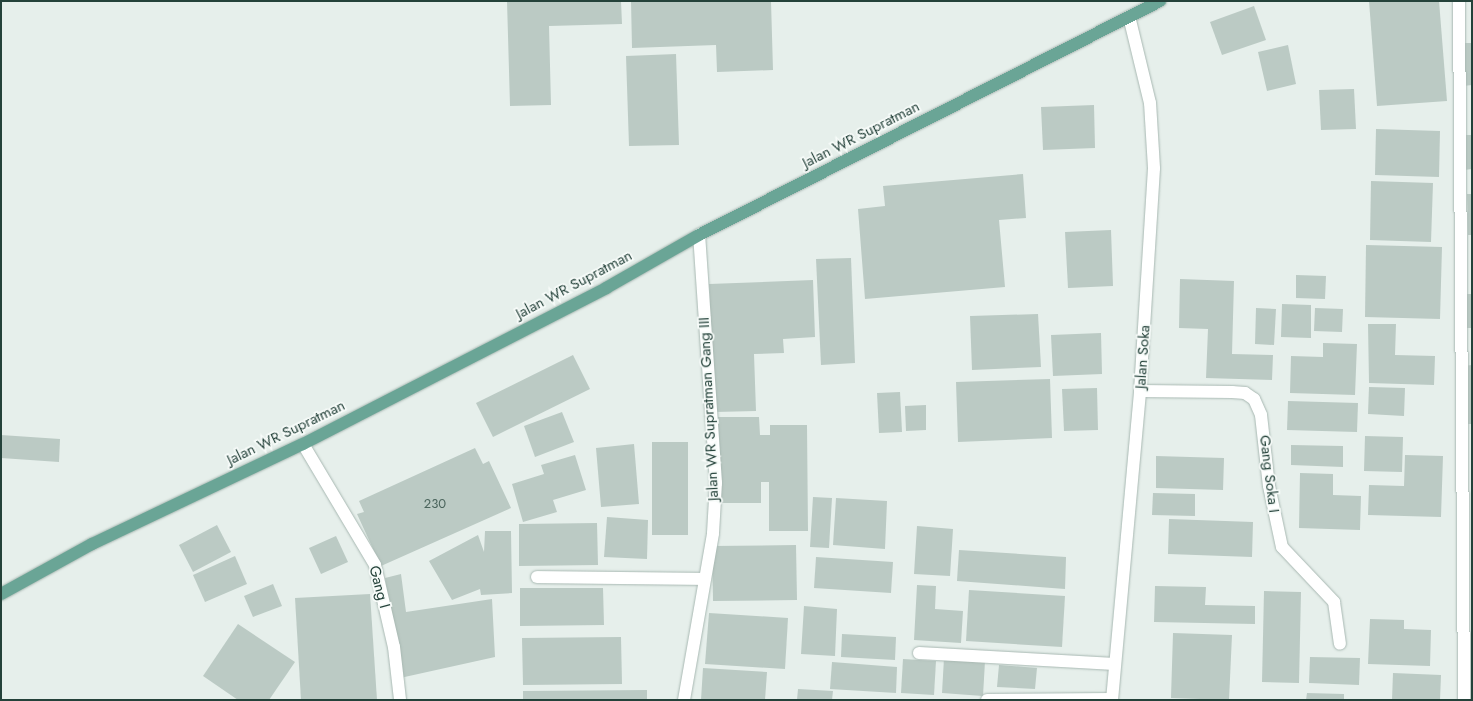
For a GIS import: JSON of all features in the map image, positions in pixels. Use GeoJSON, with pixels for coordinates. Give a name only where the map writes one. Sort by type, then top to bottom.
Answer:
{"type":"FeatureCollection","features":[{"type":"Feature","properties":{"kind":"main road","name":"Jalan WR Supratman"},"geometry":{"type":"LineString","coordinates":[[1,594],[92,544],[303,444],[586,298],[699,235],[1160,1]]}},
{"type":"Feature","properties":{"kind":"street"},"geometry":{"type":"LineString","coordinates":[[1459,1],[1464,700]]}},
{"type":"Feature","properties":{"kind":"street","name":"Jalan Soka"},"geometry":{"type":"LineString","coordinates":[[1112,700],[1140,391],[1154,134],[1150,103],[1129,16]]}},
{"type":"Feature","properties":{"kind":"street","name":"Jalan WR Supratman Gang III"},"geometry":{"type":"LineString","coordinates":[[684,700],[713,534],[716,483],[699,235]]}},
{"type":"Feature","properties":{"kind":"street","name":"Gang Soka I"},"geometry":{"type":"LineString","coordinates":[[1140,391],[1232,392],[1245,394],[1254,399],[1261,415],[1269,486],[1282,546],[1334,602],[1340,644]]}},
{"type":"Feature","properties":{"kind":"street","name":"Gang I"},"geometry":{"type":"LineString","coordinates":[[303,444],[375,565],[394,647],[400,700]]}},
{"type":"Feature","properties":{"kind":"street"},"geometry":{"type":"LineString","coordinates":[[537,577],[704,579]]}},
{"type":"Feature","properties":{"kind":"street"},"geometry":{"type":"LineString","coordinates":[[918,653],[1115,664]]}},
{"type":"Feature","properties":{"kind":"street"},"geometry":{"type":"LineString","coordinates":[[986,700],[1112,700]]}},
{"type":"Feature","properties":{"kind":"building"},"geometry":{"type":"Polygon","coordinates":[[[507,1],[621,1],[622,24],[549,26],[551,105],[510,106],[507,1]]]}},
{"type":"Feature","properties":{"kind":"building"},"geometry":{"type":"Polygon","coordinates":[[[631,1],[771,1],[773,70],[717,72],[716,45],[632,48],[631,1]]]}},
{"type":"Feature","properties":{"kind":"building"},"geometry":{"type":"Polygon","coordinates":[[[1369,1],[1439,1],[1447,101],[1377,106],[1369,1]]]}},
{"type":"Feature","properties":{"kind":"building"},"geometry":{"type":"Polygon","coordinates":[[[1254,6],[1266,40],[1222,55],[1210,22],[1254,6]]]}},
{"type":"Feature","properties":{"kind":"building"},"geometry":{"type":"Polygon","coordinates":[[[1462,43],[1472,43],[1472,85],[1463,86],[1462,43]]]}},
{"type":"Feature","properties":{"kind":"building"},"geometry":{"type":"Polygon","coordinates":[[[1288,45],[1296,84],[1267,91],[1258,52],[1288,45]]]}},
{"type":"Feature","properties":{"kind":"building"},"geometry":{"type":"Polygon","coordinates":[[[676,54],[679,145],[629,146],[626,56],[676,54]]]}},
{"type":"Feature","properties":{"kind":"building"},"geometry":{"type":"Polygon","coordinates":[[[1354,89],[1356,129],[1321,130],[1319,90],[1354,89]]]}},
{"type":"Feature","properties":{"kind":"building"},"geometry":{"type":"Polygon","coordinates":[[[1094,105],[1095,148],[1043,150],[1041,107],[1094,105]]]}},
{"type":"Feature","properties":{"kind":"building"},"geometry":{"type":"Polygon","coordinates":[[[1376,129],[1440,131],[1439,177],[1375,175],[1376,129]]]}},
{"type":"Feature","properties":{"kind":"building"},"geometry":{"type":"Polygon","coordinates":[[[1463,135],[1472,135],[1472,169],[1464,170],[1463,135]]]}},
{"type":"Feature","properties":{"kind":"building"},"geometry":{"type":"Polygon","coordinates":[[[1023,174],[1026,218],[999,220],[1005,287],[865,299],[858,209],[885,206],[883,186],[1023,174]]]}},
{"type":"Feature","properties":{"kind":"building"},"geometry":{"type":"Polygon","coordinates":[[[1371,181],[1433,183],[1431,242],[1370,240],[1371,181]]]}},
{"type":"Feature","properties":{"kind":"building"},"geometry":{"type":"Polygon","coordinates":[[[1467,194],[1472,194],[1472,235],[1468,235],[1467,194]]]}},
{"type":"Feature","properties":{"kind":"building"},"geometry":{"type":"Polygon","coordinates":[[[1111,230],[1113,286],[1068,288],[1065,232],[1111,230]]]}},
{"type":"Feature","properties":{"kind":"building"},"geometry":{"type":"Polygon","coordinates":[[[1366,245],[1442,247],[1440,319],[1365,317],[1366,245]]]}},
{"type":"Feature","properties":{"kind":"building"},"geometry":{"type":"Polygon","coordinates":[[[851,258],[855,363],[821,365],[816,259],[851,258]]]}},
{"type":"Feature","properties":{"kind":"building"},"geometry":{"type":"Polygon","coordinates":[[[1296,275],[1326,276],[1325,299],[1296,298],[1296,275]]]}},
{"type":"Feature","properties":{"kind":"building"},"geometry":{"type":"Polygon","coordinates":[[[1180,279],[1234,281],[1232,354],[1273,355],[1272,380],[1206,378],[1208,329],[1179,328],[1180,279]]]}},
{"type":"Feature","properties":{"kind":"building"},"geometry":{"type":"Polygon","coordinates":[[[813,280],[815,337],[783,339],[784,353],[754,354],[756,411],[715,412],[709,284],[813,280]]]}},
{"type":"Feature","properties":{"kind":"building"},"geometry":{"type":"Polygon","coordinates":[[[1463,294],[1472,294],[1472,328],[1465,328],[1463,294]]]}},
{"type":"Feature","properties":{"kind":"building"},"geometry":{"type":"Polygon","coordinates":[[[1282,304],[1311,305],[1311,338],[1281,337],[1282,304]]]}},
{"type":"Feature","properties":{"kind":"building"},"geometry":{"type":"Polygon","coordinates":[[[1256,308],[1276,309],[1274,345],[1255,344],[1256,308]]]}},
{"type":"Feature","properties":{"kind":"building"},"geometry":{"type":"Polygon","coordinates":[[[1315,308],[1343,309],[1342,332],[1314,331],[1315,308]]]}},
{"type":"Feature","properties":{"kind":"building"},"geometry":{"type":"Polygon","coordinates":[[[1038,314],[1041,367],[972,370],[970,316],[1038,314]]]}},
{"type":"Feature","properties":{"kind":"building"},"geometry":{"type":"Polygon","coordinates":[[[1368,324],[1396,324],[1395,355],[1435,356],[1434,385],[1369,383],[1368,324]]]}},
{"type":"Feature","properties":{"kind":"building"},"geometry":{"type":"Polygon","coordinates":[[[1101,333],[1102,374],[1053,376],[1051,335],[1101,333]]]}},
{"type":"Feature","properties":{"kind":"building"},"geometry":{"type":"Polygon","coordinates":[[[1323,343],[1357,344],[1355,395],[1290,393],[1291,356],[1323,357],[1323,343]]]}},
{"type":"Feature","properties":{"kind":"building"},"geometry":{"type":"Polygon","coordinates":[[[573,355],[590,389],[493,437],[476,403],[573,355]]]}},
{"type":"Feature","properties":{"kind":"building"},"geometry":{"type":"Polygon","coordinates":[[[1472,365],[1472,424],[1465,424],[1463,366],[1472,365]]]}},
{"type":"Feature","properties":{"kind":"building"},"geometry":{"type":"Polygon","coordinates":[[[1050,379],[1052,438],[958,442],[956,382],[1050,379]]]}},
{"type":"Feature","properties":{"kind":"building"},"geometry":{"type":"Polygon","coordinates":[[[1369,387],[1405,388],[1404,416],[1368,414],[1369,387]]]}},
{"type":"Feature","properties":{"kind":"building"},"geometry":{"type":"Polygon","coordinates":[[[1097,388],[1098,430],[1064,431],[1062,389],[1097,388]]]}},
{"type":"Feature","properties":{"kind":"building"},"geometry":{"type":"Polygon","coordinates":[[[900,392],[902,432],[879,433],[877,393],[900,392]]]}},
{"type":"Feature","properties":{"kind":"building"},"geometry":{"type":"Polygon","coordinates":[[[1288,401],[1358,403],[1357,432],[1287,430],[1288,401]]]}},
{"type":"Feature","properties":{"kind":"building"},"geometry":{"type":"Polygon","coordinates":[[[926,405],[926,430],[906,431],[905,406],[926,405]]]}},
{"type":"Feature","properties":{"kind":"building"},"geometry":{"type":"Polygon","coordinates":[[[562,412],[574,442],[535,457],[524,426],[562,412]]]}},
{"type":"Feature","properties":{"kind":"building"},"geometry":{"type":"Polygon","coordinates":[[[718,417],[759,417],[760,435],[770,435],[770,425],[807,425],[808,531],[769,531],[769,482],[761,482],[761,503],[719,503],[718,417]]]}},
{"type":"Feature","properties":{"kind":"building"},"geometry":{"type":"Polygon","coordinates":[[[1,435],[60,439],[59,462],[1,458],[1,435]]]}},
{"type":"Feature","properties":{"kind":"building"},"geometry":{"type":"Polygon","coordinates":[[[1365,436],[1403,437],[1402,472],[1364,471],[1365,436]]]}},
{"type":"Feature","properties":{"kind":"building"},"geometry":{"type":"Polygon","coordinates":[[[652,442],[688,442],[688,535],[652,535],[652,442]]]}},
{"type":"Feature","properties":{"kind":"building"},"geometry":{"type":"Polygon","coordinates":[[[634,444],[639,504],[601,507],[596,448],[634,444]]]}},
{"type":"Feature","properties":{"kind":"building"},"geometry":{"type":"Polygon","coordinates":[[[1291,445],[1343,446],[1343,467],[1291,465],[1291,445]]]}},
{"type":"Feature","properties":{"kind":"building"},"geometry":{"type":"Polygon","coordinates":[[[475,448],[483,464],[489,461],[511,508],[381,566],[357,514],[364,512],[359,501],[475,448]]]}},
{"type":"Feature","properties":{"kind":"building"},"geometry":{"type":"Polygon","coordinates":[[[575,455],[586,490],[553,500],[557,512],[523,522],[512,484],[544,474],[541,465],[575,455]]]}},
{"type":"Feature","properties":{"kind":"building"},"geometry":{"type":"Polygon","coordinates":[[[1405,455],[1443,456],[1441,517],[1368,515],[1369,485],[1404,486],[1405,455]]]}},
{"type":"Feature","properties":{"kind":"building"},"geometry":{"type":"Polygon","coordinates":[[[1156,456],[1224,458],[1223,490],[1156,488],[1156,456]]]}},
{"type":"Feature","properties":{"kind":"building"},"geometry":{"type":"Polygon","coordinates":[[[1300,473],[1333,474],[1333,495],[1361,496],[1360,530],[1299,528],[1300,473]]]}},
{"type":"Feature","properties":{"kind":"building"},"geometry":{"type":"Polygon","coordinates":[[[1153,493],[1195,494],[1195,516],[1152,515],[1153,493]]]}},
{"type":"Feature","properties":{"kind":"building"},"geometry":{"type":"Polygon","coordinates":[[[813,497],[832,498],[829,548],[810,547],[813,497]]]}},
{"type":"Feature","properties":{"kind":"building"},"geometry":{"type":"Polygon","coordinates":[[[836,498],[887,501],[885,549],[833,545],[836,498]]]}},
{"type":"Feature","properties":{"kind":"building"},"geometry":{"type":"Polygon","coordinates":[[[607,517],[648,520],[647,559],[604,557],[607,517]]]}},
{"type":"Feature","properties":{"kind":"building"},"geometry":{"type":"Polygon","coordinates":[[[1169,519],[1253,522],[1252,557],[1168,554],[1169,519]]]}},
{"type":"Feature","properties":{"kind":"building"},"geometry":{"type":"Polygon","coordinates":[[[597,523],[598,565],[519,566],[519,524],[597,523]]]}},
{"type":"Feature","properties":{"kind":"building"},"geometry":{"type":"Polygon","coordinates":[[[217,525],[231,552],[193,572],[179,545],[217,525]]]}},
{"type":"Feature","properties":{"kind":"building"},"geometry":{"type":"Polygon","coordinates":[[[917,526],[953,529],[950,576],[914,574],[917,526]]]}},
{"type":"Feature","properties":{"kind":"building"},"geometry":{"type":"Polygon","coordinates":[[[485,531],[511,531],[512,593],[481,595],[480,589],[452,600],[429,561],[478,535],[484,552],[485,531]]]}},
{"type":"Feature","properties":{"kind":"building"},"geometry":{"type":"Polygon","coordinates":[[[336,536],[348,562],[321,574],[309,548],[336,536]]]}},
{"type":"Feature","properties":{"kind":"building"},"geometry":{"type":"Polygon","coordinates":[[[796,545],[797,600],[713,601],[712,546],[796,545]]]}},
{"type":"Feature","properties":{"kind":"building"},"geometry":{"type":"Polygon","coordinates":[[[959,550],[1066,557],[1065,589],[957,581],[959,550]]]}},
{"type":"Feature","properties":{"kind":"building"},"geometry":{"type":"Polygon","coordinates":[[[235,556],[247,584],[205,602],[193,575],[235,556]]]}},
{"type":"Feature","properties":{"kind":"building"},"geometry":{"type":"Polygon","coordinates":[[[816,557],[893,562],[891,593],[814,588],[816,557]]]}},
{"type":"Feature","properties":{"kind":"building"},"geometry":{"type":"Polygon","coordinates":[[[401,574],[406,612],[492,599],[495,657],[400,678],[385,578],[401,574]]]}},
{"type":"Feature","properties":{"kind":"building"},"geometry":{"type":"Polygon","coordinates":[[[273,584],[282,606],[253,617],[244,596],[273,584]]]}},
{"type":"Feature","properties":{"kind":"building"},"geometry":{"type":"Polygon","coordinates":[[[917,585],[936,586],[935,609],[963,611],[961,643],[914,640],[917,585]]]}},
{"type":"Feature","properties":{"kind":"building"},"geometry":{"type":"Polygon","coordinates":[[[1155,586],[1206,587],[1205,605],[1255,606],[1255,624],[1154,622],[1155,586]]]}},
{"type":"Feature","properties":{"kind":"building"},"geometry":{"type":"Polygon","coordinates":[[[520,588],[603,588],[604,625],[520,626],[520,588]]]}},
{"type":"Feature","properties":{"kind":"building"},"geometry":{"type":"Polygon","coordinates":[[[969,590],[1065,596],[1062,647],[966,641],[969,590]]]}},
{"type":"Feature","properties":{"kind":"building"},"geometry":{"type":"Polygon","coordinates":[[[1264,591],[1301,592],[1299,683],[1262,682],[1264,591]]]}},
{"type":"Feature","properties":{"kind":"building"},"geometry":{"type":"Polygon","coordinates":[[[370,594],[377,700],[301,700],[295,598],[370,594]]]}},
{"type":"Feature","properties":{"kind":"building"},"geometry":{"type":"Polygon","coordinates":[[[804,606],[837,609],[835,656],[801,654],[804,606]]]}},
{"type":"Feature","properties":{"kind":"building"},"geometry":{"type":"Polygon","coordinates":[[[709,613],[788,618],[785,669],[705,664],[709,613]]]}},
{"type":"Feature","properties":{"kind":"building"},"geometry":{"type":"Polygon","coordinates":[[[1370,619],[1404,620],[1404,629],[1431,630],[1430,666],[1368,664],[1370,619]]]}},
{"type":"Feature","properties":{"kind":"building"},"geometry":{"type":"Polygon","coordinates":[[[238,624],[295,662],[269,700],[238,700],[203,676],[238,624]]]}},
{"type":"Feature","properties":{"kind":"building"},"geometry":{"type":"Polygon","coordinates":[[[1173,633],[1232,635],[1229,700],[1171,698],[1173,633]]]}},
{"type":"Feature","properties":{"kind":"building"},"geometry":{"type":"Polygon","coordinates":[[[842,634],[896,637],[895,660],[841,657],[842,634]]]}},
{"type":"Feature","properties":{"kind":"building"},"geometry":{"type":"Polygon","coordinates":[[[621,637],[622,684],[523,685],[522,638],[621,637]]]}},
{"type":"Feature","properties":{"kind":"building"},"geometry":{"type":"Polygon","coordinates":[[[1310,657],[1360,658],[1359,685],[1309,683],[1310,657]]]}},
{"type":"Feature","properties":{"kind":"building"},"geometry":{"type":"Polygon","coordinates":[[[944,658],[985,661],[983,696],[942,693],[944,658]]]}},
{"type":"Feature","properties":{"kind":"building"},"geometry":{"type":"Polygon","coordinates":[[[903,659],[936,661],[934,695],[901,693],[903,659]]]}},
{"type":"Feature","properties":{"kind":"building"},"geometry":{"type":"Polygon","coordinates":[[[832,662],[897,667],[896,693],[830,689],[832,662]]]}},
{"type":"Feature","properties":{"kind":"building"},"geometry":{"type":"Polygon","coordinates":[[[999,665],[1037,668],[1035,689],[997,687],[999,665]]]}},
{"type":"Feature","properties":{"kind":"building"},"geometry":{"type":"Polygon","coordinates":[[[703,668],[767,672],[765,700],[701,700],[703,668]]]}},
{"type":"Feature","properties":{"kind":"building"},"geometry":{"type":"Polygon","coordinates":[[[1393,673],[1441,675],[1440,700],[1392,700],[1393,673]]]}},
{"type":"Feature","properties":{"kind":"building"},"geometry":{"type":"Polygon","coordinates":[[[798,689],[833,691],[832,700],[797,700],[798,689]]]}},
{"type":"Feature","properties":{"kind":"building"},"geometry":{"type":"Polygon","coordinates":[[[647,690],[647,700],[523,700],[523,691],[647,690]]]}},
{"type":"Feature","properties":{"kind":"building"},"geometry":{"type":"Polygon","coordinates":[[[1307,693],[1344,694],[1344,700],[1306,700],[1307,693]]]}}]}
